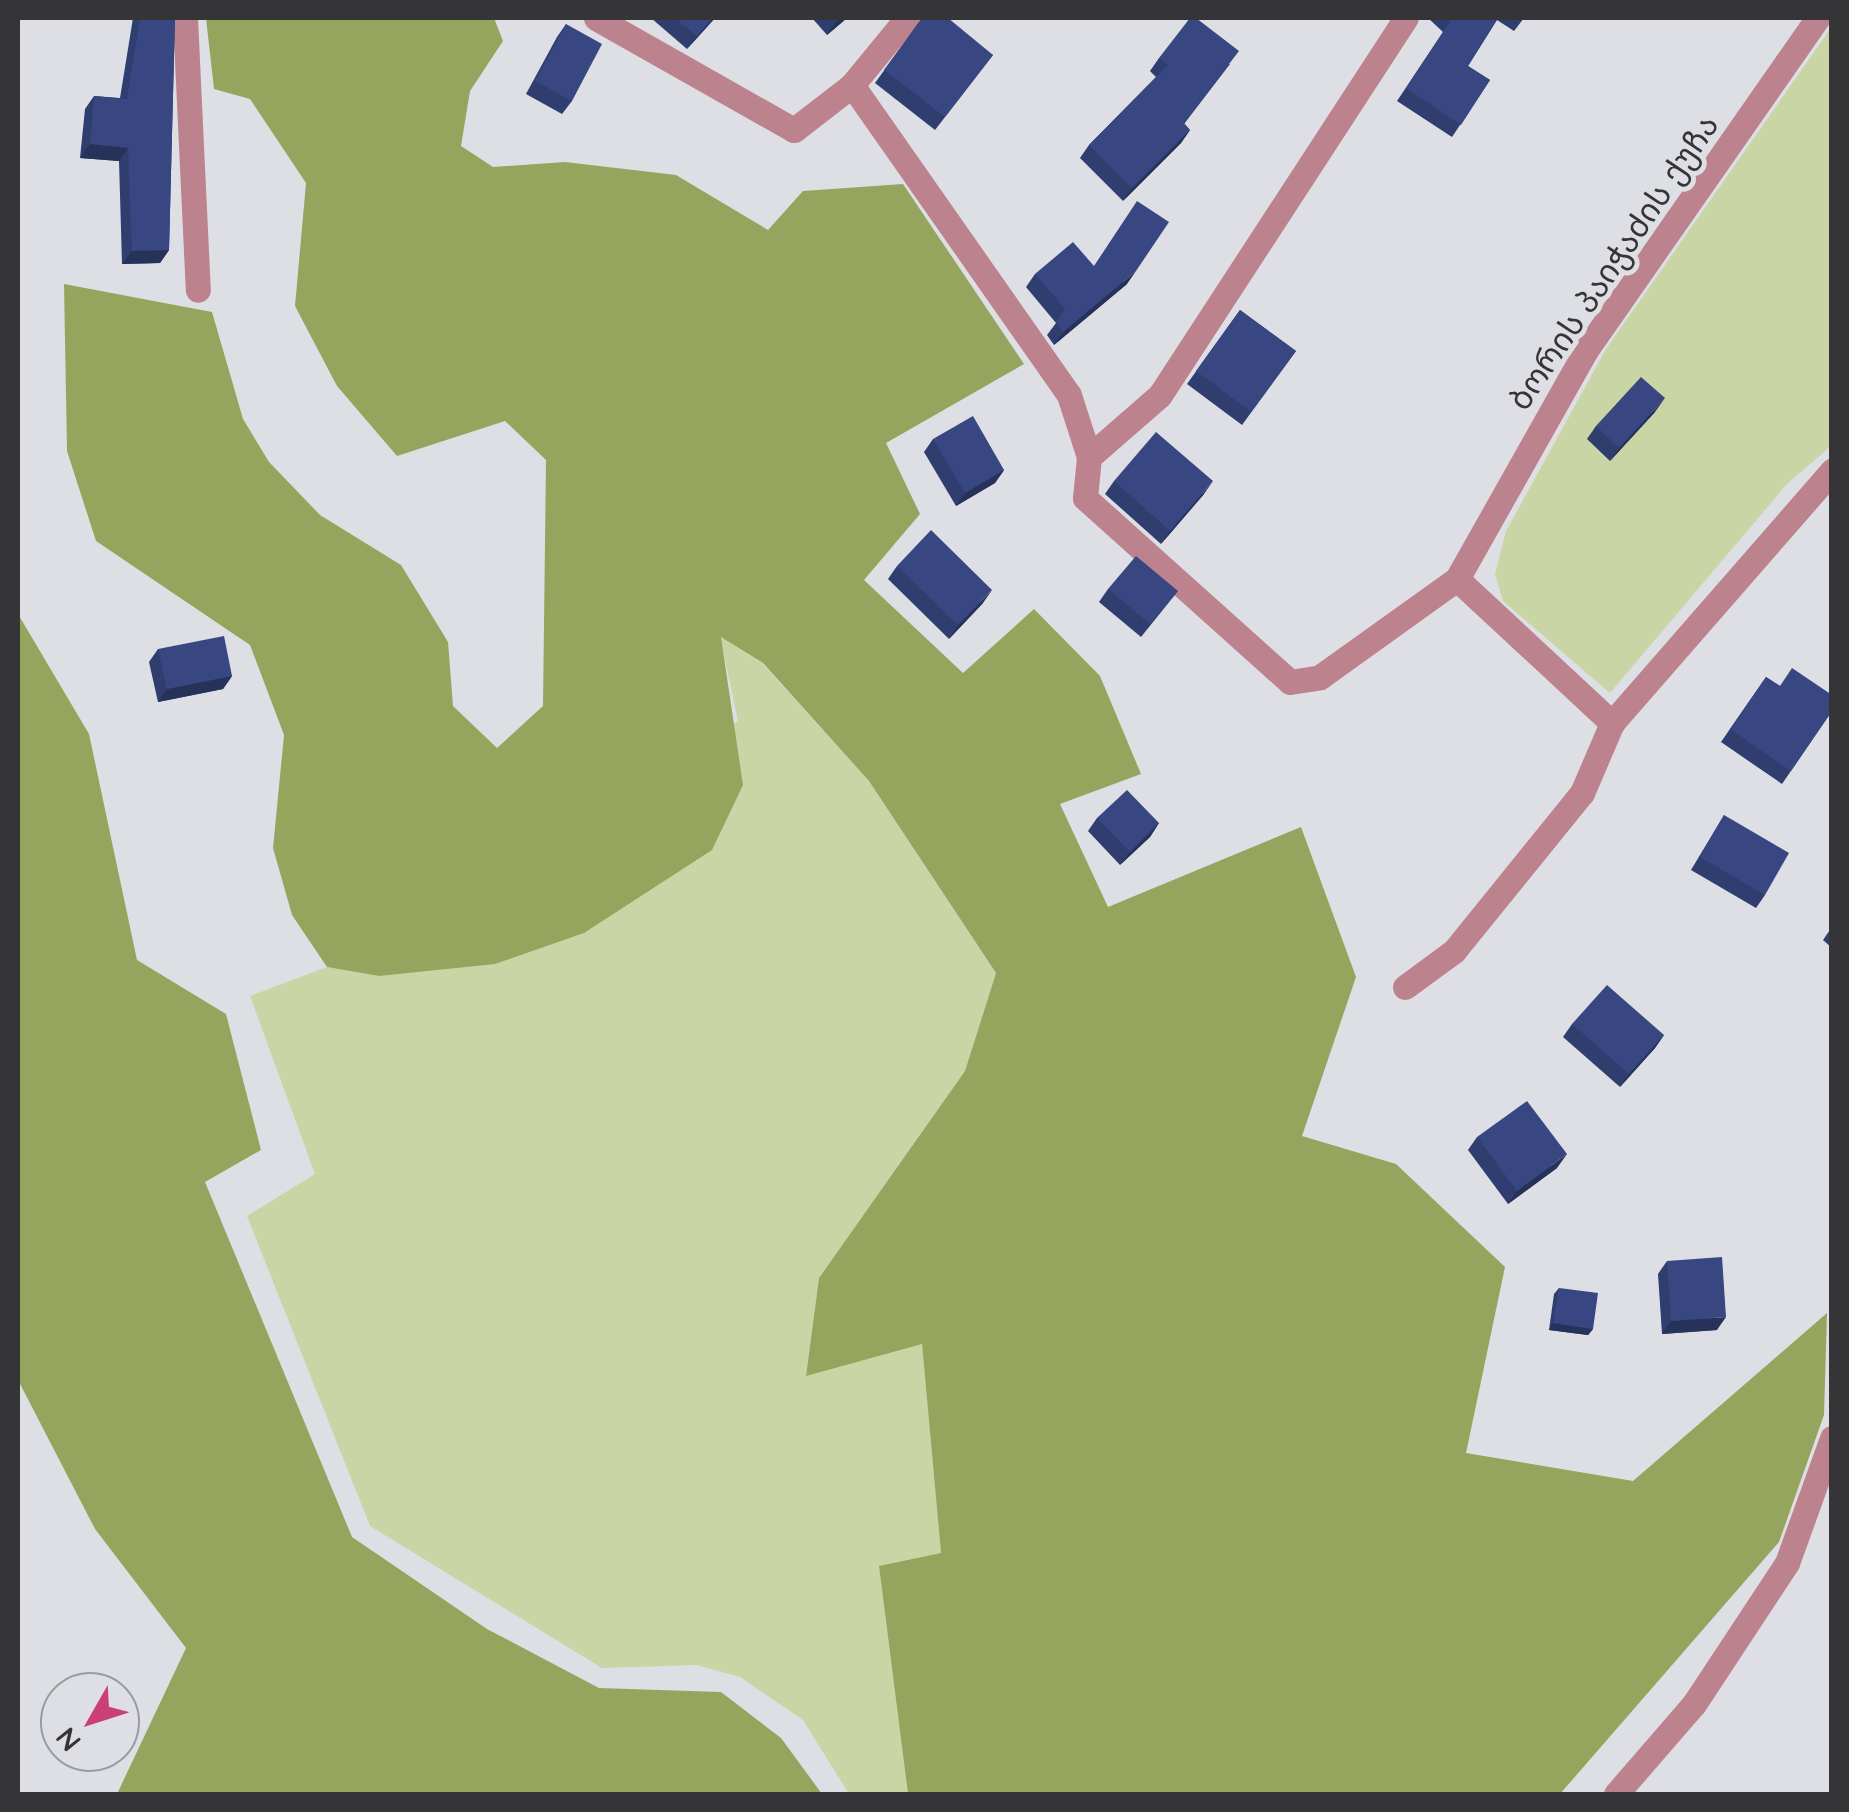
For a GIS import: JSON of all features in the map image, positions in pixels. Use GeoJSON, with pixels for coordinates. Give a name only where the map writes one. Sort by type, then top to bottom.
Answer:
{"type":"FeatureCollection","features":[{"type":"Feature","properties":{"kind":"street"},"geometry":{"type":"LineString","coordinates":[[185,18],[198,290]]}},
{"type":"Feature","properties":{"kind":"street"},"geometry":{"type":"LineString","coordinates":[[596,18],[794,130],[852,85],[906,18]]}},
{"type":"Feature","properties":{"kind":"street"},"geometry":{"type":"LineString","coordinates":[[1090,458],[1160,395],[1406,18]]}},
{"type":"Feature","properties":{"kind":"street","name":"ბორის პაიჭაძის ქუჩა"},"geometry":{"type":"LineString","coordinates":[[852,85],[1068,395],[1090,458],[1086,498],[1290,682],[1320,677],[1457,578],[1586,350],[1818,18]]}},
{"type":"Feature","properties":{"kind":"street"},"geometry":{"type":"LineString","coordinates":[[1405,988],[1454,951],[1582,793],[1612,723],[1832,471]]}},
{"type":"Feature","properties":{"kind":"street"},"geometry":{"type":"LineString","coordinates":[[1457,578],[1612,723]]}},
{"type":"Feature","properties":{"kind":"street"},"geometry":{"type":"LineString","coordinates":[[1616,1794],[1694,1704],[1787,1564],[1832,1438]]}},
{"type":"Feature","properties":{"kind":"green space"},"geometry":{"type":"Polygon","coordinates":[[[206,18],[494,18],[503,41],[470,91],[461,146],[493,167],[565,162],[676,175],[768,230],[803,191],[903,184],[1024,364],[886,443],[920,514],[864,580],[963,673],[1034,609],[1100,676],[1141,774],[1060,804],[1108,907],[1301,827],[1356,977],[1302,1136],[1396,1164],[1505,1267],[1466,1453],[1633,1481],[1827,1313],[1824,1415],[1779,1542],[1560,1794],[908,1794],[879,1566],[941,1553],[922,1344],[806,1376],[819,1278],[965,1071],[996,973],[869,781],[763,663],[721,637],[743,785],[712,850],[584,933],[495,964],[379,976],[327,967],[292,915],[273,848],[284,735],[250,645],[96,541],[67,451],[64,284],[212,312],[243,419],[269,462],[320,515],[401,565],[448,642],[453,706],[497,748],[543,706],[546,460],[505,421],[397,456],[337,386],[295,306],[306,183],[250,99],[214,89],[206,18]]]}},
{"type":"Feature","properties":{"kind":"green space"},"geometry":{"type":"Polygon","coordinates":[[[1831,28],[1831,446],[1787,484],[1610,693],[1503,601],[1495,574],[1506,531],[1606,349],[1831,28]]]}},
{"type":"Feature","properties":{"kind":"green space"},"geometry":{"type":"Polygon","coordinates":[[[18,614],[89,734],[137,960],[226,1014],[261,1150],[205,1182],[352,1537],[487,1629],[599,1688],[721,1692],[781,1738],[822,1794],[117,1794],[127,1772],[140,1772],[140,1745],[186,1648],[95,1529],[18,1380],[18,614]]]}},
{"type":"Feature","properties":{"kind":"green space"},"geometry":{"type":"Polygon","coordinates":[[[720,636],[762,663],[869,781],[996,973],[965,1071],[819,1278],[806,1375],[922,1343],[941,1554],[879,1566],[908,1794],[849,1794],[803,1720],[740,1677],[696,1665],[602,1668],[370,1526],[247,1216],[315,1174],[250,996],[327,967],[379,976],[738,721],[720,636]]]}},
{"type":"Feature","properties":{"kind":"building"},"geometry":{"type":"Polygon","coordinates":[[[140,18],[175,18],[169,250],[132,251],[128,148],[90,144],[94,96],[127,99],[140,18]]]}},
{"type":"Feature","properties":{"kind":"building"},"geometry":{"type":"Polygon","coordinates":[[[675,18],[713,18],[697,36],[675,18]]]}},
{"type":"Feature","properties":{"kind":"building"},"geometry":{"type":"Polygon","coordinates":[[[922,18],[948,18],[993,55],[945,117],[884,70],[922,18]]]}},
{"type":"Feature","properties":{"kind":"building"},"geometry":{"type":"Polygon","coordinates":[[[1190,18],[1196,18],[1239,51],[1184,123],[1190,130],[1132,188],[1089,145],[1168,65],[1159,58],[1190,18]]]}},
{"type":"Feature","properties":{"kind":"building"},"geometry":{"type":"Polygon","coordinates":[[[1449,18],[1498,18],[1468,66],[1490,80],[1461,125],[1406,88],[1449,18]]]}},
{"type":"Feature","properties":{"kind":"building"},"geometry":{"type":"Polygon","coordinates":[[[566,24],[602,44],[572,101],[535,81],[566,24]]]}},
{"type":"Feature","properties":{"kind":"building"},"geometry":{"type":"Polygon","coordinates":[[[1137,201],[1169,222],[1136,271],[1063,332],[1056,322],[1065,309],[1035,274],[1073,242],[1094,266],[1137,201]]]}},
{"type":"Feature","properties":{"kind":"building"},"geometry":{"type":"Polygon","coordinates":[[[1240,310],[1296,351],[1251,412],[1196,371],[1240,310]]]}},
{"type":"Feature","properties":{"kind":"building"},"geometry":{"type":"Polygon","coordinates":[[[1641,377],[1665,398],[1619,448],[1596,426],[1641,377]]]}},
{"type":"Feature","properties":{"kind":"building"},"geometry":{"type":"Polygon","coordinates":[[[973,416],[1004,470],[965,493],[933,439],[973,416]]]}},
{"type":"Feature","properties":{"kind":"building"},"geometry":{"type":"Polygon","coordinates":[[[1156,432],[1213,481],[1170,531],[1114,481],[1156,432]]]}},
{"type":"Feature","properties":{"kind":"building"},"geometry":{"type":"Polygon","coordinates":[[[931,530],[992,590],[958,625],[897,566],[931,530]]]}},
{"type":"Feature","properties":{"kind":"building"},"geometry":{"type":"Polygon","coordinates":[[[1136,556],[1178,591],[1150,624],[1108,589],[1136,556]]]}},
{"type":"Feature","properties":{"kind":"building"},"geometry":{"type":"Polygon","coordinates":[[[224,636],[232,676],[167,689],[158,649],[224,636]]]}},
{"type":"Feature","properties":{"kind":"building"},"geometry":{"type":"Polygon","coordinates":[[[1792,668],[1832,695],[1832,711],[1791,771],[1730,729],[1766,677],[1780,686],[1792,668]]]}},
{"type":"Feature","properties":{"kind":"building"},"geometry":{"type":"Polygon","coordinates":[[[1127,790],[1159,823],[1130,852],[1097,818],[1127,790]]]}},
{"type":"Feature","properties":{"kind":"building"},"geometry":{"type":"Polygon","coordinates":[[[1724,815],[1789,853],[1765,895],[1700,857],[1724,815]]]}},
{"type":"Feature","properties":{"kind":"building"},"geometry":{"type":"Polygon","coordinates":[[[1607,985],[1664,1035],[1629,1074],[1572,1024],[1607,985]]]}},
{"type":"Feature","properties":{"kind":"building"},"geometry":{"type":"Polygon","coordinates":[[[1527,1101],[1567,1154],[1517,1191],[1477,1137],[1527,1101]]]}},
{"type":"Feature","properties":{"kind":"building"},"geometry":{"type":"Polygon","coordinates":[[[1722,1257],[1726,1317],[1671,1321],[1667,1261],[1722,1257]]]}},
{"type":"Feature","properties":{"kind":"building"},"geometry":{"type":"Polygon","coordinates":[[[1559,1288],[1598,1293],[1593,1329],[1553,1323],[1559,1288]]]}}]}
